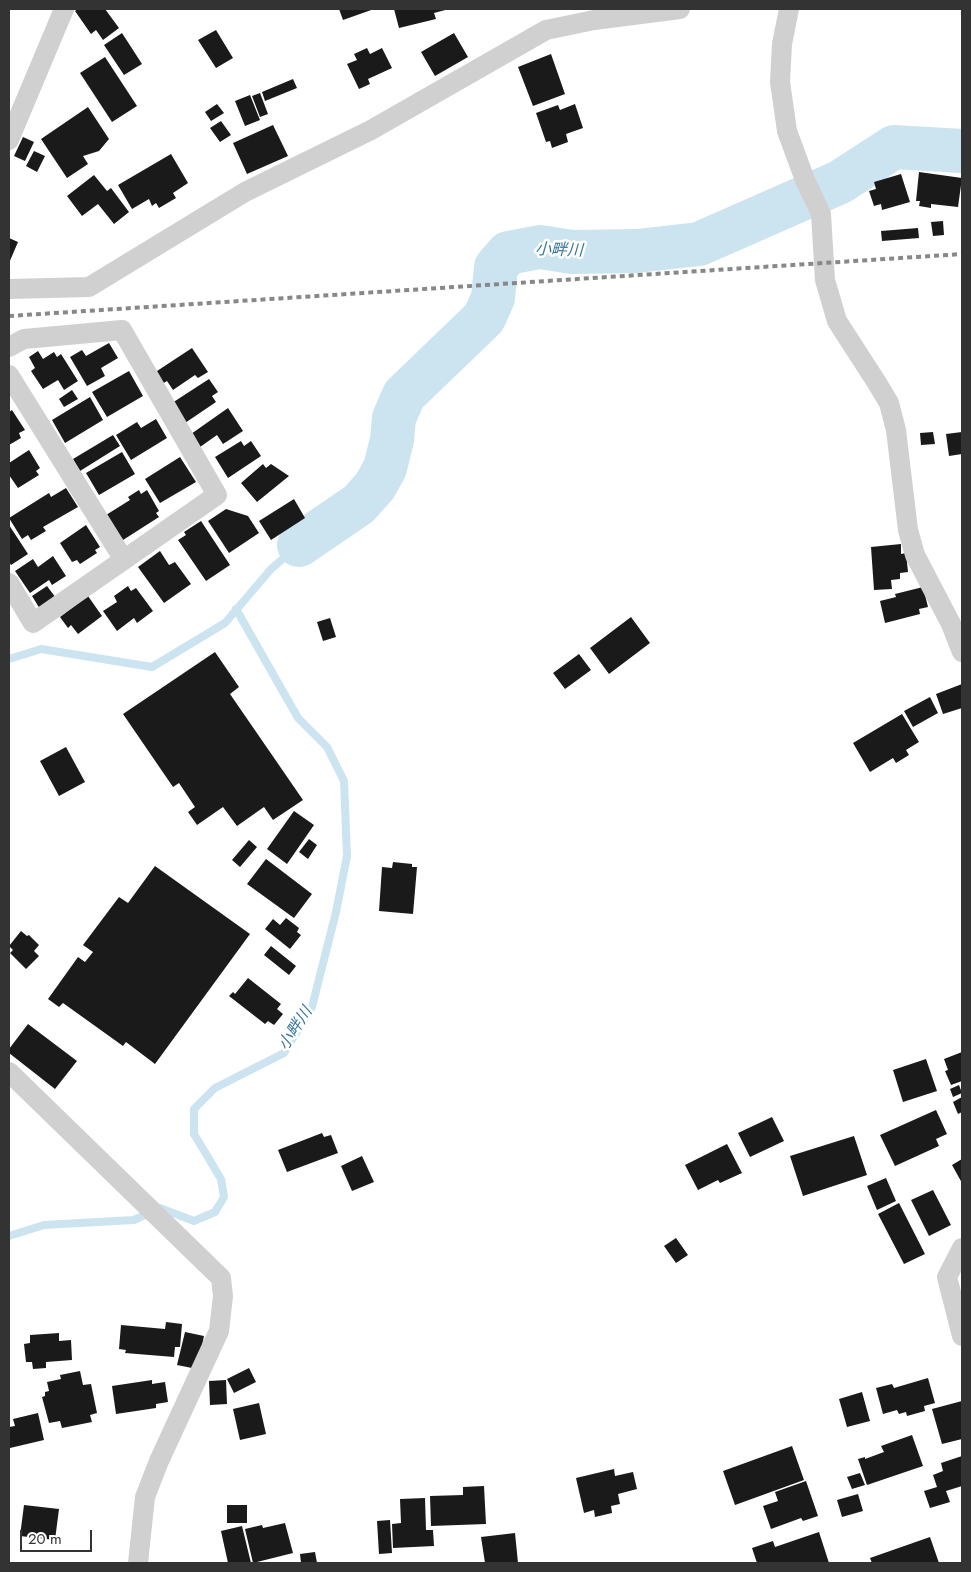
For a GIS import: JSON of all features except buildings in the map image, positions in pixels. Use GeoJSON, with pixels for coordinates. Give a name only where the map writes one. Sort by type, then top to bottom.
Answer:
{"type":"FeatureCollection","features":[{"type":"Feature","properties":{"kind":"street"},"geometry":{"type":"LineString","coordinates":[[9,140],[64,9]]}},
{"type":"Feature","properties":{"kind":"street"},"geometry":{"type":"LineString","coordinates":[[9,289],[89,287],[245,192],[372,130],[546,30],[594,20],[680,9]]}},
{"type":"Feature","properties":{"kind":"street"},"geometry":{"type":"LineString","coordinates":[[789,9],[782,44],[780,82],[788,132],[805,180],[821,214],[825,280],[837,321],[878,382],[889,403],[896,430],[908,530],[915,555],[951,624],[962,652]]}},
{"type":"Feature","properties":{"kind":"street"},"geometry":{"type":"LineString","coordinates":[[9,347],[24,339],[122,330],[217,495],[33,623],[9,583]]}},
{"type":"Feature","properties":{"kind":"street"},"geometry":{"type":"LineString","coordinates":[[9,375],[124,560]]}},
{"type":"Feature","properties":{"kind":"street"},"geometry":{"type":"LineString","coordinates":[[9,1072],[222,1278],[224,1296],[219,1331],[144,1497],[138,1563]]}},
{"type":"Feature","properties":{"kind":"street"},"geometry":{"type":"LineString","coordinates":[[962,1248],[947,1277],[962,1336]]}},
{"type":"Feature","properties":{"kind":"waterway","name":"小畔川"},"geometry":{"type":"LineString","coordinates":[[299,545],[359,504],[375,486],[385,468],[392,440],[394,418],[404,395],[484,318],[493,298],[496,267],[508,253],[540,247],[572,252],[637,251],[699,244],[840,182],[894,147],[962,151]]}},
{"type":"Feature","properties":{"kind":"waterway"},"geometry":{"type":"LineString","coordinates":[[9,659],[41,649],[152,667],[225,623],[271,569],[299,545]]}},
{"type":"Feature","properties":{"kind":"waterway","name":"小畔川"},"geometry":{"type":"LineString","coordinates":[[9,1236],[44,1225],[134,1220],[160,1208],[194,1221],[215,1212],[224,1197],[221,1179],[194,1134],[194,1109],[215,1088],[284,1053],[312,1007],[336,912],[347,856],[344,781],[327,747],[298,718],[236,609]]}},
{"type":"Feature","properties":{"kind":"railway"},"geometry":{"type":"LineString","coordinates":[[9,316],[962,254]]}}]}
